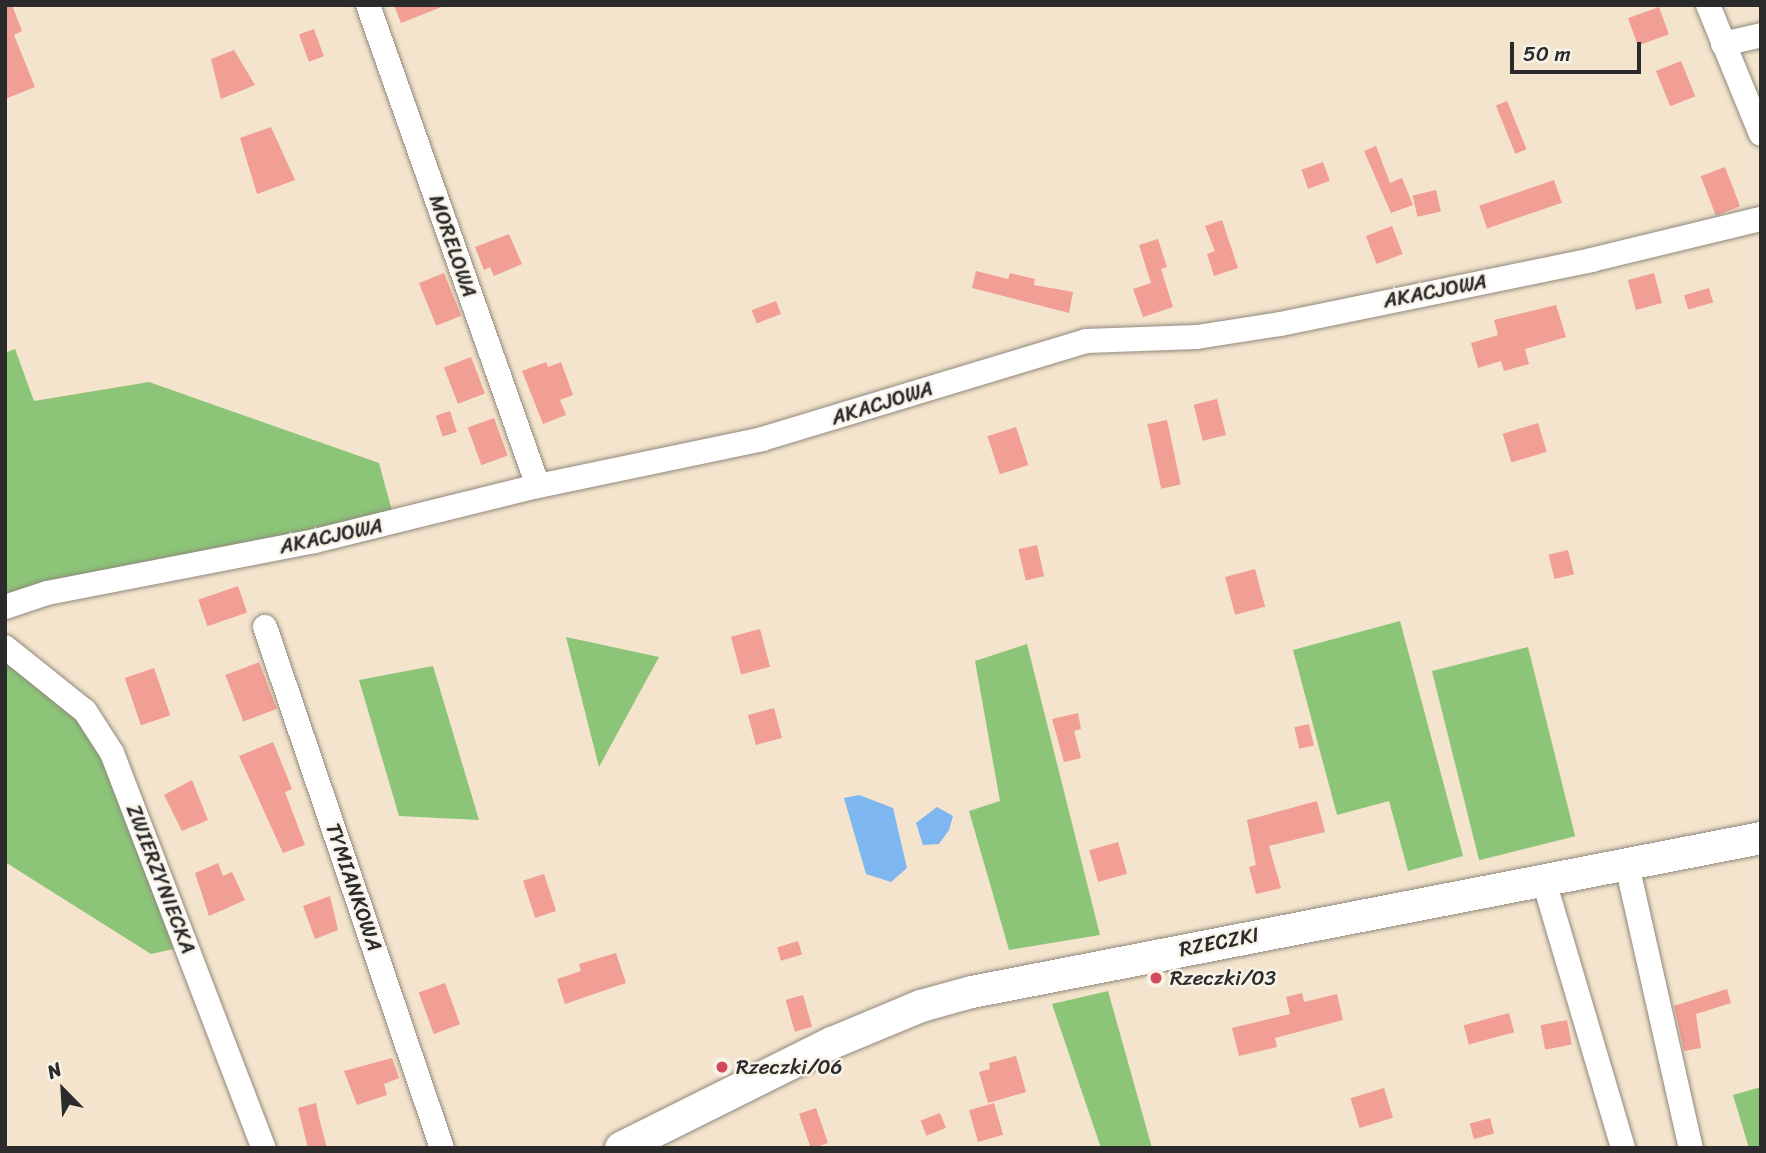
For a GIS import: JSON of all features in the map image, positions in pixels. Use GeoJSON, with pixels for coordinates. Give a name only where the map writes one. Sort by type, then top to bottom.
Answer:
{"type":"FeatureCollection","features":[{"type":"Feature","properties":{"kind":"main road","name":"RZECZKI"},"geometry":{"type":"LineString","coordinates":[[621,1148],[832,1044],[959,995],[1761,838]]}},
{"type":"Feature","properties":{"kind":"street","name":"MORELOWA"},"geometry":{"type":"LineString","coordinates":[[368,5],[538,486]]}},
{"type":"Feature","properties":{"kind":"street"},"geometry":{"type":"LineString","coordinates":[[1708,5],[1761,134]]}},
{"type":"Feature","properties":{"kind":"street"},"geometry":{"type":"LineString","coordinates":[[1723,44],[1761,35]]}},
{"type":"Feature","properties":{"kind":"street","name":"AKACJOWA"},"geometry":{"type":"LineString","coordinates":[[5,607],[47,593],[315,541],[538,486],[762,439],[1086,341],[1197,337],[1280,324],[1591,260],[1761,219]]}},
{"type":"Feature","properties":{"kind":"street","name":"TYMIANKOWA"},"geometry":{"type":"LineString","coordinates":[[265,627],[442,1148]]}},
{"type":"Feature","properties":{"kind":"street","name":"ZWIERZYNIECKA"},"geometry":{"type":"LineString","coordinates":[[5,647],[85,711],[112,753],[264,1148]]}},
{"type":"Feature","properties":{"kind":"street"},"geometry":{"type":"LineString","coordinates":[[1628,865],[1691,1148]]}},
{"type":"Feature","properties":{"kind":"street"},"geometry":{"type":"LineString","coordinates":[[1545,881],[1623,1148]]}},
{"type":"Feature","properties":{"kind":"green space"},"geometry":{"type":"Polygon","coordinates":[[[15,349],[34,401],[149,382],[379,463],[395,522],[5,607],[5,353],[15,349]]]}},
{"type":"Feature","properties":{"kind":"green space"},"geometry":{"type":"Polygon","coordinates":[[[1400,621],[1463,856],[1408,871],[1389,801],[1337,815],[1293,650],[1400,621]]]}},
{"type":"Feature","properties":{"kind":"green space"},"geometry":{"type":"Polygon","coordinates":[[[566,637],[659,657],[599,767],[566,637]]]}},
{"type":"Feature","properties":{"kind":"green space"},"geometry":{"type":"Polygon","coordinates":[[[1027,644],[1100,935],[1009,950],[969,811],[1000,801],[975,661],[1027,644]]]}},
{"type":"Feature","properties":{"kind":"green space"},"geometry":{"type":"Polygon","coordinates":[[[5,647],[85,711],[187,946],[151,954],[5,862],[5,647]]]}},
{"type":"Feature","properties":{"kind":"green space"},"geometry":{"type":"Polygon","coordinates":[[[1528,647],[1575,836],[1479,860],[1432,671],[1528,647]]]}},
{"type":"Feature","properties":{"kind":"green space"},"geometry":{"type":"Polygon","coordinates":[[[433,666],[479,820],[399,816],[359,680],[433,666]]]}},
{"type":"Feature","properties":{"kind":"green space"},"geometry":{"type":"Polygon","coordinates":[[[1108,991],[1152,1148],[1101,1148],[1052,1004],[1108,991]]]}},
{"type":"Feature","properties":{"kind":"green space"},"geometry":{"type":"Polygon","coordinates":[[[1761,1087],[1761,1148],[1749,1148],[1733,1095],[1761,1087]]]}},
{"type":"Feature","properties":{"kind":"water"},"geometry":{"type":"Polygon","coordinates":[[[859,795],[893,808],[907,868],[891,882],[866,874],[844,798],[859,795]]]}},
{"type":"Feature","properties":{"kind":"water"},"geometry":{"type":"Polygon","coordinates":[[[937,807],[953,816],[949,830],[939,844],[923,845],[916,823],[937,807]]]}},
{"type":"Feature","properties":{"kind":"building"},"geometry":{"type":"Polygon","coordinates":[[[5,5],[12,5],[22,31],[14,35],[35,87],[5,99],[5,5]]]}},
{"type":"Feature","properties":{"kind":"building"},"geometry":{"type":"Polygon","coordinates":[[[394,5],[444,5],[444,6],[401,23],[394,5]]]}},
{"type":"Feature","properties":{"kind":"building"},"geometry":{"type":"Polygon","coordinates":[[[1659,7],[1669,34],[1638,46],[1628,18],[1659,7]]]}},
{"type":"Feature","properties":{"kind":"building"},"geometry":{"type":"Polygon","coordinates":[[[314,29],[324,56],[309,62],[299,34],[314,29]]]}},
{"type":"Feature","properties":{"kind":"building"},"geometry":{"type":"Polygon","coordinates":[[[234,50],[255,85],[221,99],[211,59],[234,50]]]}},
{"type":"Feature","properties":{"kind":"building"},"geometry":{"type":"Polygon","coordinates":[[[1681,61],[1695,96],[1670,106],[1656,71],[1681,61]]]}},
{"type":"Feature","properties":{"kind":"building"},"geometry":{"type":"Polygon","coordinates":[[[1507,101],[1526,149],[1515,154],[1496,105],[1507,101]]]}},
{"type":"Feature","properties":{"kind":"building"},"geometry":{"type":"Polygon","coordinates":[[[271,127],[295,180],[257,194],[240,138],[271,127]]]}},
{"type":"Feature","properties":{"kind":"building"},"geometry":{"type":"Polygon","coordinates":[[[1376,146],[1390,183],[1402,178],[1413,205],[1391,213],[1364,151],[1376,146]]]}},
{"type":"Feature","properties":{"kind":"building"},"geometry":{"type":"Polygon","coordinates":[[[1323,162],[1330,181],[1308,189],[1301,170],[1323,162]]]}},
{"type":"Feature","properties":{"kind":"building"},"geometry":{"type":"Polygon","coordinates":[[[1725,167],[1740,206],[1716,216],[1701,176],[1725,167]]]}},
{"type":"Feature","properties":{"kind":"building"},"geometry":{"type":"Polygon","coordinates":[[[1554,180],[1562,203],[1487,228],[1479,206],[1554,180]]]}},
{"type":"Feature","properties":{"kind":"building"},"geometry":{"type":"Polygon","coordinates":[[[1436,190],[1441,211],[1418,217],[1413,195],[1436,190]]]}},
{"type":"Feature","properties":{"kind":"building"},"geometry":{"type":"Polygon","coordinates":[[[1222,220],[1238,268],[1214,276],[1207,254],[1215,251],[1205,226],[1222,220]]]}},
{"type":"Feature","properties":{"kind":"building"},"geometry":{"type":"Polygon","coordinates":[[[1392,226],[1403,254],[1377,264],[1366,236],[1392,226]]]}},
{"type":"Feature","properties":{"kind":"building"},"geometry":{"type":"Polygon","coordinates":[[[509,234],[522,264],[494,276],[490,267],[484,270],[475,247],[509,234]]]}},
{"type":"Feature","properties":{"kind":"building"},"geometry":{"type":"Polygon","coordinates":[[[1158,239],[1167,267],[1161,269],[1173,307],[1143,317],[1133,289],[1151,283],[1139,245],[1158,239]]]}},
{"type":"Feature","properties":{"kind":"building"},"geometry":{"type":"Polygon","coordinates":[[[976,271],[1008,279],[1010,273],[1035,279],[1034,285],[1073,292],[1069,313],[972,288],[976,271]]]}},
{"type":"Feature","properties":{"kind":"building"},"geometry":{"type":"Polygon","coordinates":[[[444,273],[461,316],[436,326],[419,283],[444,273]]]}},
{"type":"Feature","properties":{"kind":"building"},"geometry":{"type":"Polygon","coordinates":[[[1654,273],[1662,303],[1636,310],[1628,280],[1654,273]]]}},
{"type":"Feature","properties":{"kind":"building"},"geometry":{"type":"Polygon","coordinates":[[[1709,288],[1713,302],[1688,310],[1684,295],[1709,288]]]}},
{"type":"Feature","properties":{"kind":"building"},"geometry":{"type":"Polygon","coordinates":[[[776,301],[781,314],[757,323],[752,310],[776,301]]]}},
{"type":"Feature","properties":{"kind":"building"},"geometry":{"type":"Polygon","coordinates":[[[1556,305],[1566,337],[1525,349],[1529,364],[1504,371],[1501,361],[1478,368],[1471,343],[1498,335],[1494,320],[1556,305]]]}},
{"type":"Feature","properties":{"kind":"building"},"geometry":{"type":"Polygon","coordinates":[[[471,357],[485,393],[458,404],[444,367],[471,357]]]}},
{"type":"Feature","properties":{"kind":"building"},"geometry":{"type":"Polygon","coordinates":[[[546,362],[548,367],[561,362],[573,395],[560,400],[566,415],[543,424],[522,371],[546,362]]]}},
{"type":"Feature","properties":{"kind":"building"},"geometry":{"type":"Polygon","coordinates":[[[1217,399],[1226,435],[1203,441],[1194,405],[1217,399]]]}},
{"type":"Feature","properties":{"kind":"building"},"geometry":{"type":"Polygon","coordinates":[[[450,411],[457,432],[443,437],[436,416],[450,411]]]}},
{"type":"Feature","properties":{"kind":"building"},"geometry":{"type":"Polygon","coordinates":[[[494,418],[508,456],[481,465],[468,428],[494,418]]]}},
{"type":"Feature","properties":{"kind":"building"},"geometry":{"type":"Polygon","coordinates":[[[1167,420],[1181,485],[1161,489],[1147,424],[1167,420]]]}},
{"type":"Feature","properties":{"kind":"building"},"geometry":{"type":"Polygon","coordinates":[[[1538,423],[1547,452],[1511,463],[1503,434],[1538,423]]]}},
{"type":"Feature","properties":{"kind":"building"},"geometry":{"type":"Polygon","coordinates":[[[1016,427],[1028,465],[1000,474],[987,436],[1016,427]]]}},
{"type":"Feature","properties":{"kind":"building"},"geometry":{"type":"Polygon","coordinates":[[[1037,545],[1044,576],[1026,580],[1018,549],[1037,545]]]}},
{"type":"Feature","properties":{"kind":"building"},"geometry":{"type":"Polygon","coordinates":[[[1568,550],[1574,574],[1555,579],[1549,555],[1568,550]]]}},
{"type":"Feature","properties":{"kind":"building"},"geometry":{"type":"Polygon","coordinates":[[[1255,569],[1265,607],[1235,615],[1225,577],[1255,569]]]}},
{"type":"Feature","properties":{"kind":"building"},"geometry":{"type":"Polygon","coordinates":[[[238,586],[247,612],[207,626],[198,600],[238,586]]]}},
{"type":"Feature","properties":{"kind":"building"},"geometry":{"type":"Polygon","coordinates":[[[760,629],[770,667],[741,674],[731,637],[760,629]]]}},
{"type":"Feature","properties":{"kind":"building"},"geometry":{"type":"Polygon","coordinates":[[[259,662],[277,709],[243,722],[225,675],[259,662]]]}},
{"type":"Feature","properties":{"kind":"building"},"geometry":{"type":"Polygon","coordinates":[[[154,668],[170,715],[141,725],[125,678],[154,668]]]}},
{"type":"Feature","properties":{"kind":"building"},"geometry":{"type":"Polygon","coordinates":[[[774,708],[782,738],[756,745],[748,715],[774,708]]]}},
{"type":"Feature","properties":{"kind":"building"},"geometry":{"type":"Polygon","coordinates":[[[1078,713],[1081,729],[1074,731],[1081,758],[1064,762],[1052,719],[1078,713]]]}},
{"type":"Feature","properties":{"kind":"building"},"geometry":{"type":"Polygon","coordinates":[[[1309,724],[1314,745],[1299,749],[1294,727],[1309,724]]]}},
{"type":"Feature","properties":{"kind":"building"},"geometry":{"type":"Polygon","coordinates":[[[273,742],[292,789],[285,792],[305,845],[283,853],[239,756],[273,742]]]}},
{"type":"Feature","properties":{"kind":"building"},"geometry":{"type":"Polygon","coordinates":[[[192,780],[208,820],[182,831],[164,795],[192,780]]]}},
{"type":"Feature","properties":{"kind":"building"},"geometry":{"type":"Polygon","coordinates":[[[1317,801],[1325,832],[1269,846],[1281,888],[1256,894],[1249,867],[1256,865],[1247,820],[1317,801]]]}},
{"type":"Feature","properties":{"kind":"building"},"geometry":{"type":"Polygon","coordinates":[[[1118,842],[1127,874],[1098,882],[1089,850],[1118,842]]]}},
{"type":"Feature","properties":{"kind":"building"},"geometry":{"type":"Polygon","coordinates":[[[218,863],[223,876],[232,872],[245,900],[209,916],[195,873],[218,863]]]}},
{"type":"Feature","properties":{"kind":"building"},"geometry":{"type":"Polygon","coordinates":[[[544,874],[556,911],[535,918],[523,881],[544,874]]]}},
{"type":"Feature","properties":{"kind":"building"},"geometry":{"type":"Polygon","coordinates":[[[330,896],[338,930],[315,939],[303,906],[330,896]]]}},
{"type":"Feature","properties":{"kind":"building"},"geometry":{"type":"Polygon","coordinates":[[[798,941],[802,954],[781,961],[777,947],[798,941]]]}},
{"type":"Feature","properties":{"kind":"building"},"geometry":{"type":"Polygon","coordinates":[[[616,953],[626,983],[565,1004],[557,979],[581,971],[579,964],[616,953]]]}},
{"type":"Feature","properties":{"kind":"building"},"geometry":{"type":"Polygon","coordinates":[[[445,983],[460,1024],[434,1034],[419,993],[445,983]]]}},
{"type":"Feature","properties":{"kind":"building"},"geometry":{"type":"Polygon","coordinates":[[[1727,989],[1731,1003],[1696,1014],[1701,1048],[1684,1051],[1674,1006],[1727,989]]]}},
{"type":"Feature","properties":{"kind":"building"},"geometry":{"type":"Polygon","coordinates":[[[1302,993],[1304,1002],[1337,994],[1343,1020],[1275,1038],[1277,1047],[1239,1056],[1232,1028],[1290,1014],[1286,997],[1302,993]]]}},
{"type":"Feature","properties":{"kind":"building"},"geometry":{"type":"Polygon","coordinates":[[[803,995],[812,1027],[795,1032],[786,1000],[803,995]]]}},
{"type":"Feature","properties":{"kind":"building"},"geometry":{"type":"Polygon","coordinates":[[[1509,1013],[1514,1032],[1469,1044],[1464,1025],[1509,1013]]]}},
{"type":"Feature","properties":{"kind":"building"},"geometry":{"type":"Polygon","coordinates":[[[1567,1020],[1572,1045],[1545,1050],[1540,1025],[1567,1020]]]}},
{"type":"Feature","properties":{"kind":"building"},"geometry":{"type":"Polygon","coordinates":[[[1016,1056],[1026,1092],[988,1103],[979,1072],[990,1069],[989,1063],[1016,1056]]]}},
{"type":"Feature","properties":{"kind":"building"},"geometry":{"type":"Polygon","coordinates":[[[392,1058],[399,1078],[384,1084],[387,1095],[357,1105],[344,1071],[392,1058]]]}},
{"type":"Feature","properties":{"kind":"building"},"geometry":{"type":"Polygon","coordinates":[[[1384,1088],[1393,1118],[1360,1128],[1351,1098],[1384,1088]]]}},
{"type":"Feature","properties":{"kind":"building"},"geometry":{"type":"Polygon","coordinates":[[[316,1103],[327,1148],[308,1148],[298,1108],[316,1103]]]}},
{"type":"Feature","properties":{"kind":"building"},"geometry":{"type":"Polygon","coordinates":[[[994,1103],[1003,1135],[978,1142],[969,1110],[994,1103]]]}},
{"type":"Feature","properties":{"kind":"building"},"geometry":{"type":"Polygon","coordinates":[[[816,1108],[828,1143],[811,1148],[799,1114],[816,1108]]]}},
{"type":"Feature","properties":{"kind":"building"},"geometry":{"type":"Polygon","coordinates":[[[940,1113],[946,1128],[927,1136],[921,1121],[940,1113]]]}},
{"type":"Feature","properties":{"kind":"building"},"geometry":{"type":"Polygon","coordinates":[[[1490,1118],[1494,1133],[1474,1139],[1470,1123],[1490,1118]]]}},
{"type":"Feature","properties":{"kind":"place","name":"Rzeczki/03"},"geometry":{"type":"Point","coordinates":[1156,978]}},
{"type":"Feature","properties":{"kind":"place","name":"Rzeczki/06"},"geometry":{"type":"Point","coordinates":[722,1067]}}]}
